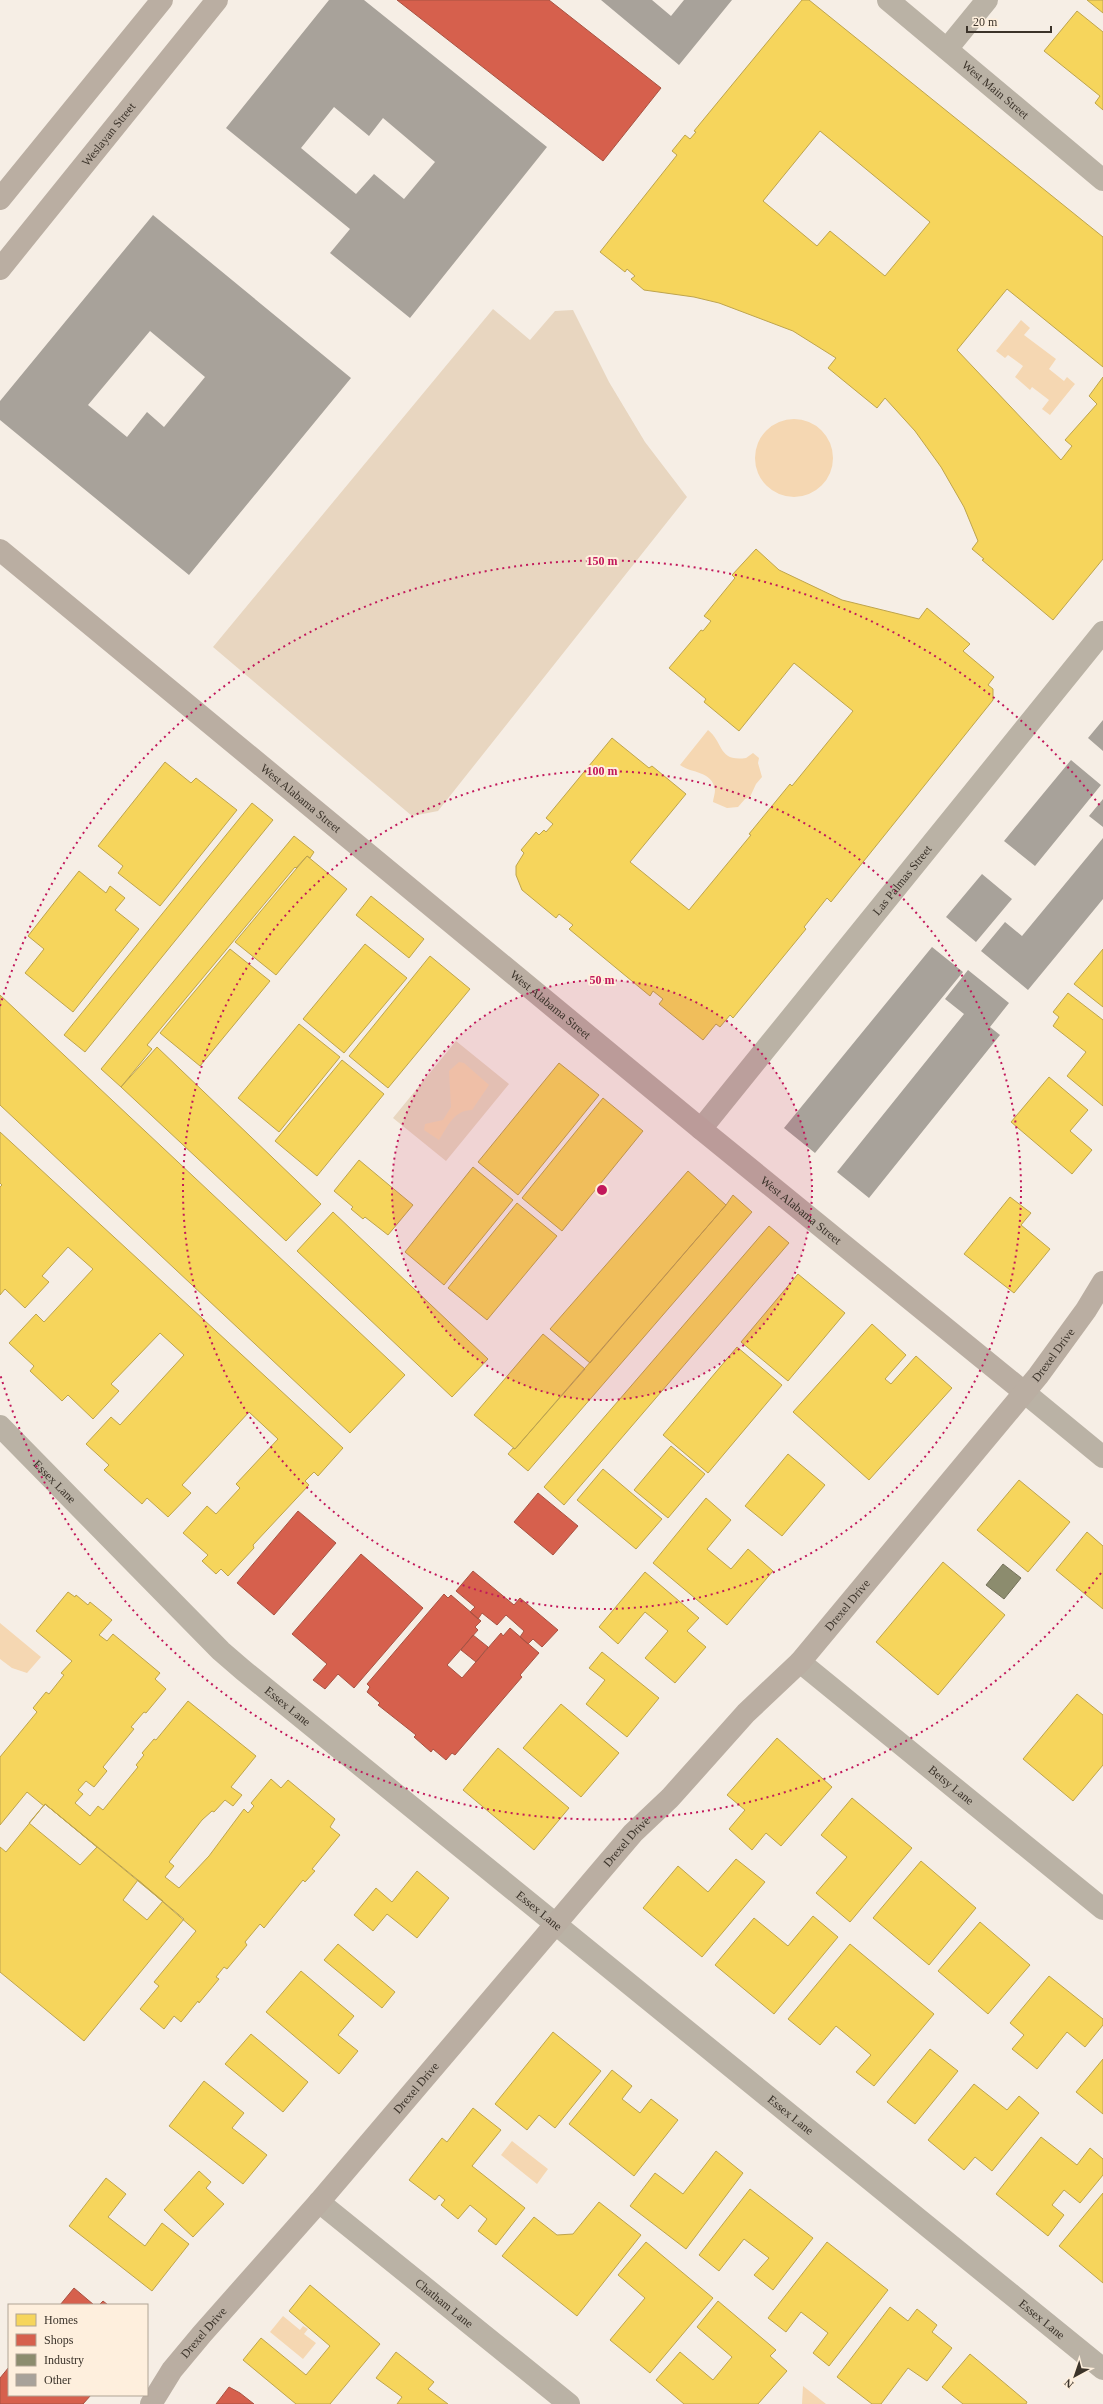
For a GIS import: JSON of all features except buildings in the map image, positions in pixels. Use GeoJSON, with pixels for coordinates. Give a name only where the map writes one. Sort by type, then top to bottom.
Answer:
{"type":"FeatureCollection","features":[{"type":"Feature","properties":{"kind":"street"},"geometry":{"type":"LineString","coordinates":[[0,199],[162,0]]}},
{"type":"Feature","properties":{"kind":"street","name":"Weslayan Street"},"geometry":{"type":"LineString","coordinates":[[0,269],[217,0]]}},
{"type":"Feature","properties":{"kind":"street","name":"West Main Street"},"geometry":{"type":"LineString","coordinates":[[888,0],[1103,180]]}},
{"type":"Feature","properties":{"kind":"street"},"geometry":{"type":"LineString","coordinates":[[947,49],[987,0]]}},
{"type":"Feature","properties":{"kind":"street","name":"West Alabama Street"},"geometry":{"type":"LineString","coordinates":[[0,550],[701,1129],[1103,1456]]}},
{"type":"Feature","properties":{"kind":"street","name":"Las Palmas Street"},"geometry":{"type":"LineString","coordinates":[[701,1129],[1103,632]]}},
{"type":"Feature","properties":{"kind":"street","name":"Drexel Drive"},"geometry":{"type":"LineString","coordinates":[[151,2404],[172,2370],[202,2334],[319,2202],[633,1832],[670,1798],[746,1713],[800,1662],[1024,1392],[1086,1310],[1103,1282]]}},
{"type":"Feature","properties":{"kind":"street","name":"Essex Lane"},"geometry":{"type":"LineString","coordinates":[[0,1426],[221,1651],[1103,2369]]}},
{"type":"Feature","properties":{"kind":"street","name":"Betsy Lane"},"geometry":{"type":"LineString","coordinates":[[800,1662],[1103,1909]]}},
{"type":"Feature","properties":{"kind":"street","name":"Chatham Lane"},"geometry":{"type":"LineString","coordinates":[[319,2202],[569,2404]]}},
{"type":"Feature","properties":{"kind":"shaded area"},"geometry":{"type":"Polygon","coordinates":[[[493,309],[530,340],[555,311],[573,310],[609,382],[645,442],[687,497],[438,811],[412,816],[213,647],[493,309]]]}},
{"type":"Feature","properties":{"kind":"shaded area"},"geometry":{"type":"Polygon","coordinates":[[[1021,320],[1030,328],[1024,335],[1056,359],[1049,369],[1064,381],[1067,377],[1075,384],[1050,415],[1042,409],[1049,400],[1032,387],[1030,390],[1015,377],[1023,366],[1008,355],[1005,358],[996,351],[1021,320]]]}},
{"type":"Feature","properties":{"kind":"shaded area"},"geometry":{"type":"Polygon","coordinates":[[[786,419],[802,419],[816,425],[827,436],[833,450],[833,466],[827,480],[816,491],[802,497],[786,497],[772,491],[761,480],[755,466],[755,450],[761,436],[772,425],[786,419]]]}},
{"type":"Feature","properties":{"kind":"shaded area"},"geometry":{"type":"Polygon","coordinates":[[[708,730],[717,740],[722,750],[730,757],[746,758],[753,753],[759,758],[758,763],[762,777],[756,784],[750,797],[745,799],[738,807],[727,808],[713,802],[715,790],[710,779],[701,773],[680,765],[708,730]]]}},
{"type":"Feature","properties":{"kind":"shaded area"},"geometry":{"type":"Polygon","coordinates":[[[456,1041],[509,1084],[446,1161],[393,1118],[456,1041]]]}},
{"type":"Feature","properties":{"kind":"shaded area"},"geometry":{"type":"Polygon","coordinates":[[[459,1062],[464,1063],[489,1085],[472,1110],[456,1116],[439,1140],[424,1130],[425,1124],[443,1120],[451,1107],[449,1071],[459,1062]]]}},
{"type":"Feature","properties":{"kind":"shaded area"},"geometry":{"type":"Polygon","coordinates":[[[0,1623],[41,1657],[27,1673],[12,1668],[0,1659],[0,1623]]]}},
{"type":"Feature","properties":{"kind":"shaded area"},"geometry":{"type":"Polygon","coordinates":[[[512,2141],[548,2169],[537,2184],[501,2155],[512,2141]]]}},
{"type":"Feature","properties":{"kind":"shaded area"},"geometry":{"type":"Polygon","coordinates":[[[283,2316],[300,2330],[303,2326],[308,2329],[304,2334],[316,2343],[303,2359],[270,2332],[283,2316]]]}},
{"type":"Feature","properties":{"kind":"shaded area"},"geometry":{"type":"Polygon","coordinates":[[[803,2386],[826,2404],[802,2404],[803,2386]]]}}]}
